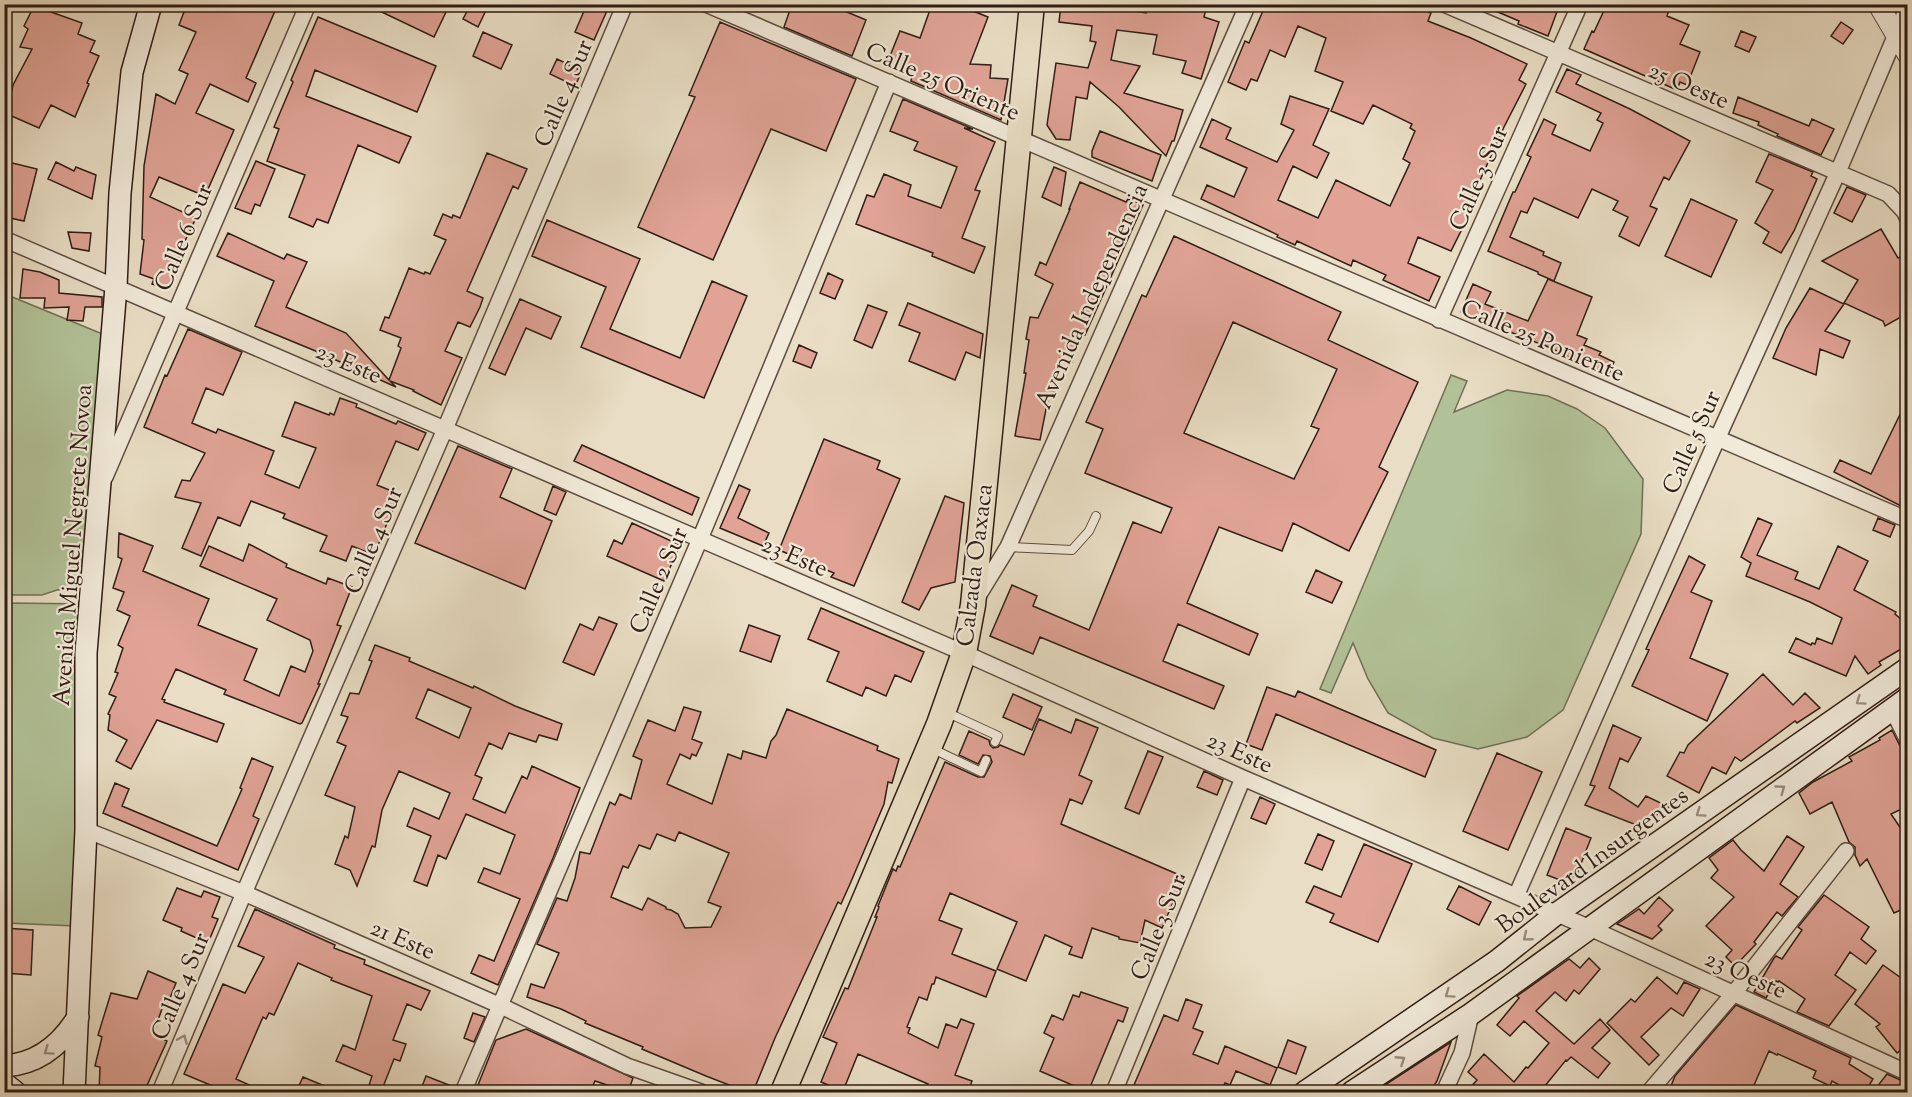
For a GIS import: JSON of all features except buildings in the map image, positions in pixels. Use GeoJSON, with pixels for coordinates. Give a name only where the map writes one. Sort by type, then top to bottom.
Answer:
{"type":"FeatureCollection","features":[{"type":"Feature","properties":{"kind":"main road","name":"Avenida Miguel Negrete Novoa"},"geometry":{"type":"LineString","coordinates":[[74,1092],[86,830],[86,653],[116,287],[120,193],[132,72],[151,4]]}},
{"type":"Feature","properties":{"kind":"main road","name":"Calzada Oaxaca"},"geometry":{"type":"LineString","coordinates":[[783,1092],[944,711],[963,653],[973,605],[1032,4]]}},
{"type":"Feature","properties":{"kind":"main road","name":"Boulevard Insurgentes"},"geometry":{"type":"LineString","coordinates":[[1305,1092],[1561,916],[1908,668]]}},
{"type":"Feature","properties":{"kind":"main road"},"geometry":{"type":"LineString","coordinates":[[1352,1092],[1471,1014],[1900,704]]}},
{"type":"Feature","properties":{"kind":"main road"},"geometry":{"type":"LineString","coordinates":[[4,1066],[29,1061],[52,1049],[78,1016]]}},
{"type":"Feature","properties":{"kind":"main road"},"geometry":{"type":"LineString","coordinates":[[4,1083],[15,1092]]}},
{"type":"Feature","properties":{"kind":"street"},"geometry":{"type":"LineString","coordinates":[[4,9],[5,4]]}},
{"type":"Feature","properties":{"kind":"street","name":"Calle 6 Sur"},"geometry":{"type":"LineString","coordinates":[[100,488],[308,4]]}},
{"type":"Feature","properties":{"kind":"street","name":"Calle 4 Sur"},"geometry":{"type":"LineString","coordinates":[[160,1092],[446,429],[625,4]]}},
{"type":"Feature","properties":{"kind":"street","name":"Calle 25 Oriente"},"geometry":{"type":"LineString","coordinates":[[706,4],[1162,200]]}},
{"type":"Feature","properties":{"kind":"street","name":"Avenida Independencia"},"geometry":{"type":"LineString","coordinates":[[973,605],[1008,547],[1248,4]]}},
{"type":"Feature","properties":{"kind":"street","name":"25 Oeste"},"geometry":{"type":"LineString","coordinates":[[1444,4],[1888,194],[1904,211],[1908,219]]}},
{"type":"Feature","properties":{"kind":"street","name":"Calle 3 Sur"},"geometry":{"type":"LineString","coordinates":[[1439,320],[1580,4]]}},
{"type":"Feature","properties":{"kind":"street"},"geometry":{"type":"LineString","coordinates":[[1878,4],[1908,56]]}},
{"type":"Feature","properties":{"kind":"street","name":"Calle 5 Sur"},"geometry":{"type":"LineString","coordinates":[[1516,896],[1718,437],[1838,172],[1908,6]]}},
{"type":"Feature","properties":{"kind":"street","name":"Calle 2 Sur"},"geometry":{"type":"LineString","coordinates":[[463,1092],[700,539],[889,82]]}},
{"type":"Feature","properties":{"kind":"street","name":"Calle 25 Poniente"},"geometry":{"type":"LineString","coordinates":[[1162,200],[1908,520]]}},
{"type":"Feature","properties":{"kind":"street","name":"23 Este"},"geometry":{"type":"LineString","coordinates":[[4,239],[963,653],[1561,916]]}},
{"type":"Feature","properties":{"kind":"street"},"geometry":{"type":"LineString","coordinates":[[1900,704],[1908,741]]}},
{"type":"Feature","properties":{"kind":"street","name":"Calle 3 Sur"},"geometry":{"type":"LineString","coordinates":[[1114,1092],[1243,778]]}},
{"type":"Feature","properties":{"kind":"street","name":"21 Este"},"geometry":{"type":"LineString","coordinates":[[86,830],[244,893],[501,1006],[627,1066],[701,1092]]}},
{"type":"Feature","properties":{"kind":"street"},"geometry":{"type":"LineString","coordinates":[[1649,1092],[1734,993],[1846,851]]}},
{"type":"Feature","properties":{"kind":"street","name":"23 Oeste"},"geometry":{"type":"LineString","coordinates":[[1561,916],[1908,1073]]}},
{"type":"Feature","properties":{"kind":"street"},"geometry":{"type":"LineString","coordinates":[[1444,1092],[1462,1053],[1471,1014]]}},
{"type":"Feature","properties":{"kind":"lane"},"geometry":{"type":"LineString","coordinates":[[1008,547],[1072,550],[1089,531],[1096,516]]}},
{"type":"Feature","properties":{"kind":"lane"},"geometry":{"type":"LineString","coordinates":[[944,711],[998,736],[995,742]]}},
{"type":"Feature","properties":{"kind":"lane"},"geometry":{"type":"LineString","coordinates":[[929,747],[981,772],[987,760]]}},
{"type":"Feature","properties":{"kind":"green space"},"geometry":{"type":"Polygon","coordinates":[[[5,294],[105,335],[93,588],[57,590],[42,595],[5,595],[5,294]]]}},
{"type":"Feature","properties":{"kind":"green space"},"geometry":{"type":"Polygon","coordinates":[[[1451,375],[1467,381],[1454,412],[1507,390],[1548,396],[1577,409],[1605,428],[1643,479],[1641,534],[1563,710],[1527,737],[1478,749],[1433,738],[1388,713],[1368,679],[1353,643],[1331,693],[1320,689],[1451,375]]]}},
{"type":"Feature","properties":{"kind":"green space"},"geometry":{"type":"Polygon","coordinates":[[[5,603],[95,604],[76,926],[5,923],[5,603]]]}}]}
